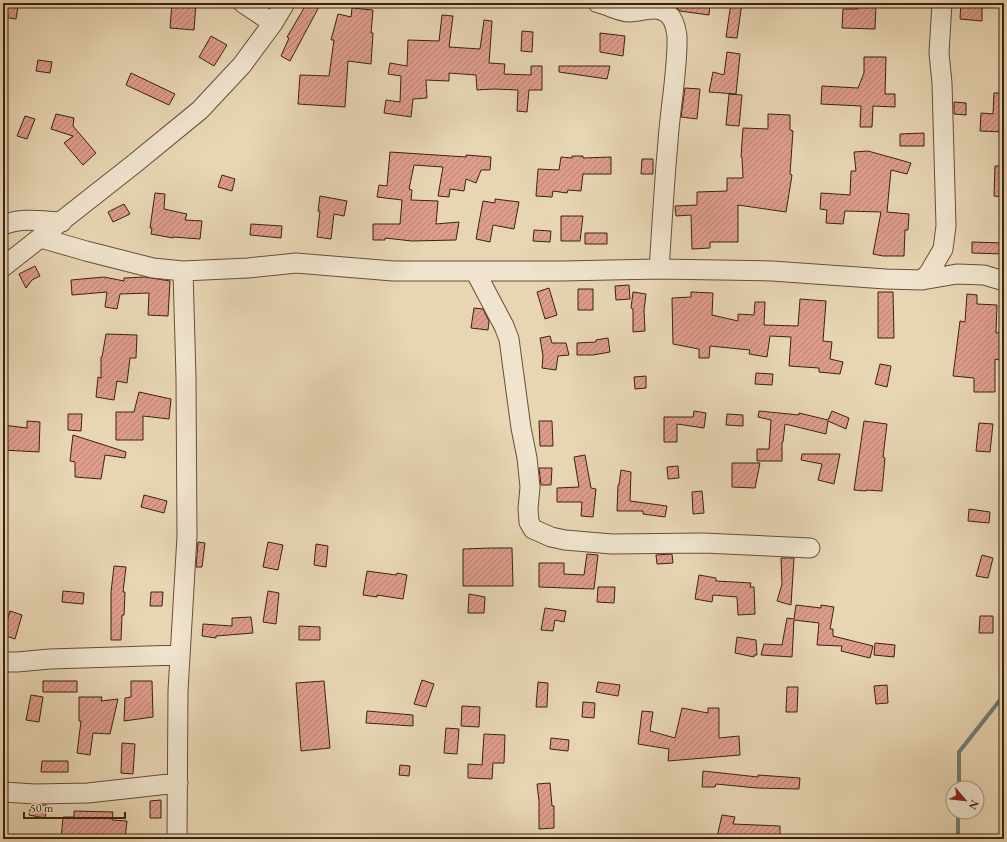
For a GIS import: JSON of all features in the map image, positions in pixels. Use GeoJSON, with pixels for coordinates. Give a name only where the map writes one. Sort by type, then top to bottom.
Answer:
{"type":"FeatureCollection","features":[{"type":"Feature","properties":{"kind":"street"},"geometry":{"type":"LineString","coordinates":[[243,3],[273,23]]}},
{"type":"Feature","properties":{"kind":"street"},"geometry":{"type":"LineString","coordinates":[[3,267],[62,222],[200,110],[242,65],[273,23],[285,3]]}},
{"type":"Feature","properties":{"kind":"street"},"geometry":{"type":"LineString","coordinates":[[598,3],[617,10],[630,12],[653,9],[667,12],[676,29],[677,49],[668,142],[659,269]]}},
{"type":"Feature","properties":{"kind":"street"},"geometry":{"type":"LineString","coordinates":[[922,280],[929,273],[943,249],[946,226],[942,83],[939,53],[942,3]]}},
{"type":"Feature","properties":{"kind":"street"},"geometry":{"type":"LineString","coordinates":[[3,225],[14,221],[24,220],[62,222]]}},
{"type":"Feature","properties":{"kind":"street"},"geometry":{"type":"LineString","coordinates":[[41,238],[153,268],[182,271],[248,268],[296,263],[393,271],[475,272],[659,269],[772,271],[922,280],[957,274],[984,275],[1004,281]]}},
{"type":"Feature","properties":{"kind":"street"},"geometry":{"type":"LineString","coordinates":[[177,839],[178,691],[187,536],[186,378],[182,271]]}},
{"type":"Feature","properties":{"kind":"street"},"geometry":{"type":"LineString","coordinates":[[475,272],[504,326],[509,339],[521,428],[527,458],[530,487],[528,509],[529,522],[533,529],[551,537],[565,540],[612,544],[704,543],[810,548]]}},
{"type":"Feature","properties":{"kind":"street"},"geometry":{"type":"LineString","coordinates":[[3,662],[180,655]]}},
{"type":"Feature","properties":{"kind":"street"},"geometry":{"type":"LineString","coordinates":[[3,792],[34,794],[88,793],[178,783]]}},
{"type":"Feature","properties":{"kind":"building"},"geometry":{"type":"Polygon","coordinates":[[[172,3],[196,3],[194,30],[170,28],[172,3]]]}},
{"type":"Feature","properties":{"kind":"building"},"geometry":{"type":"Polygon","coordinates":[[[307,3],[321,3],[290,61],[281,56],[289,38],[287,37],[307,3]]]}},
{"type":"Feature","properties":{"kind":"building"},"geometry":{"type":"Polygon","coordinates":[[[672,3],[710,4],[709,15],[680,11],[672,3]]]}},
{"type":"Feature","properties":{"kind":"building"},"geometry":{"type":"Polygon","coordinates":[[[731,3],[742,3],[737,38],[726,37],[731,3]]]}},
{"type":"Feature","properties":{"kind":"building"},"geometry":{"type":"Polygon","coordinates":[[[859,3],[876,3],[875,29],[842,28],[843,9],[858,9],[859,3]]]}},
{"type":"Feature","properties":{"kind":"building"},"geometry":{"type":"Polygon","coordinates":[[[961,3],[982,3],[982,21],[960,19],[961,3]]]}},
{"type":"Feature","properties":{"kind":"building"},"geometry":{"type":"Polygon","coordinates":[[[3,6],[18,7],[16,19],[3,17],[3,6]]]}},
{"type":"Feature","properties":{"kind":"building"},"geometry":{"type":"Polygon","coordinates":[[[352,8],[373,10],[371,64],[348,61],[345,107],[298,104],[300,75],[329,76],[334,40],[331,40],[338,14],[351,17],[352,8]]]}},
{"type":"Feature","properties":{"kind":"building"},"geometry":{"type":"Polygon","coordinates":[[[442,15],[453,16],[449,47],[480,49],[484,20],[492,21],[489,63],[505,64],[504,74],[531,75],[531,66],[542,66],[542,90],[529,90],[527,112],[517,111],[518,90],[477,90],[476,75],[449,73],[449,81],[426,80],[427,98],[413,99],[411,117],[384,113],[386,100],[400,102],[401,76],[388,74],[390,63],[407,66],[408,40],[439,41],[442,15]]]}},
{"type":"Feature","properties":{"kind":"building"},"geometry":{"type":"Polygon","coordinates":[[[522,31],[533,32],[532,52],[521,51],[522,31]]]}},
{"type":"Feature","properties":{"kind":"building"},"geometry":{"type":"Polygon","coordinates":[[[600,33],[625,36],[623,56],[600,52],[600,33]]]}},
{"type":"Feature","properties":{"kind":"building"},"geometry":{"type":"Polygon","coordinates":[[[211,36],[227,45],[214,66],[199,57],[211,36]]]}},
{"type":"Feature","properties":{"kind":"building"},"geometry":{"type":"Polygon","coordinates":[[[727,52],[740,54],[736,94],[709,92],[713,72],[724,75],[727,52]]]}},
{"type":"Feature","properties":{"kind":"building"},"geometry":{"type":"Polygon","coordinates":[[[864,57],[886,57],[885,94],[895,94],[895,107],[873,106],[872,127],[860,127],[861,106],[821,104],[822,86],[858,88],[864,73],[864,57]]]}},
{"type":"Feature","properties":{"kind":"building"},"geometry":{"type":"Polygon","coordinates":[[[38,60],[52,62],[50,73],[36,71],[38,60]]]}},
{"type":"Feature","properties":{"kind":"building"},"geometry":{"type":"Polygon","coordinates":[[[559,66],[610,66],[607,79],[559,72],[559,66]]]}},
{"type":"Feature","properties":{"kind":"building"},"geometry":{"type":"Polygon","coordinates":[[[131,73],[175,94],[169,105],[126,85],[131,73]]]}},
{"type":"Feature","properties":{"kind":"building"},"geometry":{"type":"Polygon","coordinates":[[[685,88],[700,89],[697,119],[681,117],[685,88]]]}},
{"type":"Feature","properties":{"kind":"building"},"geometry":{"type":"Polygon","coordinates":[[[994,93],[1004,93],[1004,132],[980,131],[981,113],[993,114],[994,93]]]}},
{"type":"Feature","properties":{"kind":"building"},"geometry":{"type":"Polygon","coordinates":[[[729,94],[742,95],[739,126],[726,125],[729,94]]]}},
{"type":"Feature","properties":{"kind":"building"},"geometry":{"type":"Polygon","coordinates":[[[954,102],[966,103],[966,115],[954,114],[954,102]]]}},
{"type":"Feature","properties":{"kind":"building"},"geometry":{"type":"Polygon","coordinates":[[[56,114],[74,118],[73,126],[96,153],[83,165],[64,143],[73,136],[51,129],[56,114]]]}},
{"type":"Feature","properties":{"kind":"building"},"geometry":{"type":"Polygon","coordinates":[[[768,114],[790,115],[790,130],[793,131],[790,174],[792,175],[786,212],[738,205],[738,242],[710,242],[710,248],[692,249],[691,215],[676,216],[675,206],[697,205],[697,192],[727,191],[727,178],[743,178],[741,157],[743,128],[768,129],[768,114]]]}},
{"type":"Feature","properties":{"kind":"building"},"geometry":{"type":"Polygon","coordinates":[[[25,116],[35,119],[27,139],[17,136],[25,116]]]}},
{"type":"Feature","properties":{"kind":"building"},"geometry":{"type":"Polygon","coordinates":[[[924,133],[924,146],[900,146],[900,134],[924,133]]]}},
{"type":"Feature","properties":{"kind":"building"},"geometry":{"type":"Polygon","coordinates":[[[868,151],[911,163],[907,174],[891,170],[887,212],[909,214],[908,230],[905,230],[904,256],[883,256],[873,254],[881,212],[845,211],[843,224],[826,223],[827,210],[820,209],[821,193],[850,195],[851,171],[856,171],[854,152],[868,151]]]}},
{"type":"Feature","properties":{"kind":"building"},"geometry":{"type":"Polygon","coordinates":[[[390,152],[466,157],[466,155],[491,157],[490,170],[481,170],[476,183],[466,179],[464,191],[450,189],[449,197],[438,196],[443,167],[414,165],[409,189],[412,190],[411,200],[438,201],[436,224],[459,222],[456,240],[412,241],[385,238],[385,240],[373,240],[373,224],[400,224],[402,200],[377,197],[379,185],[387,186],[390,152]]]}},
{"type":"Feature","properties":{"kind":"building"},"geometry":{"type":"Polygon","coordinates":[[[572,156],[583,156],[583,158],[611,157],[611,174],[583,174],[581,191],[568,190],[567,193],[553,191],[552,197],[536,196],[538,169],[559,170],[561,157],[572,158],[572,156]]]}},
{"type":"Feature","properties":{"kind":"building"},"geometry":{"type":"Polygon","coordinates":[[[642,159],[653,159],[653,174],[641,174],[642,159]]]}},
{"type":"Feature","properties":{"kind":"building"},"geometry":{"type":"Polygon","coordinates":[[[995,166],[1004,166],[1004,197],[994,196],[995,166]]]}},
{"type":"Feature","properties":{"kind":"building"},"geometry":{"type":"Polygon","coordinates":[[[222,175],[235,179],[232,191],[218,187],[222,175]]]}},
{"type":"Feature","properties":{"kind":"building"},"geometry":{"type":"Polygon","coordinates":[[[155,193],[165,194],[164,209],[187,214],[185,220],[202,221],[200,239],[173,238],[151,234],[152,228],[150,228],[155,193]]]}},
{"type":"Feature","properties":{"kind":"building"},"geometry":{"type":"Polygon","coordinates":[[[320,196],[347,201],[344,216],[334,214],[331,239],[317,237],[320,196]]]}},
{"type":"Feature","properties":{"kind":"building"},"geometry":{"type":"Polygon","coordinates":[[[495,199],[519,202],[514,229],[493,225],[490,242],[476,239],[483,201],[495,203],[495,199]]]}},
{"type":"Feature","properties":{"kind":"building"},"geometry":{"type":"Polygon","coordinates":[[[124,204],[130,214],[113,222],[108,212],[124,204]]]}},
{"type":"Feature","properties":{"kind":"building"},"geometry":{"type":"Polygon","coordinates":[[[561,216],[583,216],[580,241],[561,241],[561,216]]]}},
{"type":"Feature","properties":{"kind":"building"},"geometry":{"type":"Polygon","coordinates":[[[251,224],[282,226],[281,238],[250,235],[251,224]]]}},
{"type":"Feature","properties":{"kind":"building"},"geometry":{"type":"Polygon","coordinates":[[[534,230],[551,231],[550,242],[533,241],[534,230]]]}},
{"type":"Feature","properties":{"kind":"building"},"geometry":{"type":"Polygon","coordinates":[[[585,233],[607,233],[607,244],[585,244],[585,233]]]}},
{"type":"Feature","properties":{"kind":"building"},"geometry":{"type":"Polygon","coordinates":[[[972,242],[1004,243],[1004,254],[972,253],[972,242]]]}},
{"type":"Feature","properties":{"kind":"building"},"geometry":{"type":"Polygon","coordinates":[[[35,266],[40,276],[32,280],[26,288],[19,274],[35,266]]]}},
{"type":"Feature","properties":{"kind":"building"},"geometry":{"type":"Polygon","coordinates":[[[104,277],[124,281],[124,278],[145,277],[170,281],[168,316],[148,315],[149,293],[120,294],[117,309],[105,307],[107,292],[72,295],[71,280],[104,277]]]}},
{"type":"Feature","properties":{"kind":"building"},"geometry":{"type":"Polygon","coordinates":[[[629,285],[630,299],[616,300],[615,286],[629,285]]]}},
{"type":"Feature","properties":{"kind":"building"},"geometry":{"type":"Polygon","coordinates":[[[549,288],[557,315],[545,319],[537,292],[549,288]]]}},
{"type":"Feature","properties":{"kind":"building"},"geometry":{"type":"Polygon","coordinates":[[[578,289],[593,289],[593,310],[578,310],[578,289]]]}},
{"type":"Feature","properties":{"kind":"building"},"geometry":{"type":"Polygon","coordinates":[[[633,292],[646,294],[644,310],[645,331],[633,332],[633,309],[631,308],[633,292]]]}},
{"type":"Feature","properties":{"kind":"building"},"geometry":{"type":"Polygon","coordinates":[[[691,292],[713,293],[712,315],[738,321],[738,314],[754,315],[755,302],[765,302],[764,325],[798,326],[800,299],[826,301],[823,341],[832,342],[830,359],[843,362],[840,374],[819,372],[819,368],[789,366],[791,337],[770,336],[767,357],[749,354],[750,350],[710,346],[709,358],[699,358],[699,349],[673,344],[672,298],[691,297],[691,292]]]}},
{"type":"Feature","properties":{"kind":"building"},"geometry":{"type":"Polygon","coordinates":[[[878,292],[893,292],[894,338],[878,338],[878,292]]]}},
{"type":"Feature","properties":{"kind":"building"},"geometry":{"type":"Polygon","coordinates":[[[967,294],[977,295],[977,304],[997,305],[996,333],[1004,332],[1004,361],[995,359],[995,392],[974,392],[974,378],[953,376],[960,321],[965,322],[967,294]]]}},
{"type":"Feature","properties":{"kind":"building"},"geometry":{"type":"Polygon","coordinates":[[[474,308],[483,309],[489,321],[488,330],[471,328],[474,308]]]}},
{"type":"Feature","properties":{"kind":"building"},"geometry":{"type":"Polygon","coordinates":[[[106,334],[137,335],[136,358],[130,358],[127,383],[117,381],[114,400],[96,397],[98,377],[101,378],[101,357],[106,334]]]}},
{"type":"Feature","properties":{"kind":"building"},"geometry":{"type":"Polygon","coordinates":[[[550,336],[552,343],[566,343],[569,355],[558,356],[556,370],[542,368],[543,356],[540,338],[550,336]]]}},
{"type":"Feature","properties":{"kind":"building"},"geometry":{"type":"Polygon","coordinates":[[[608,338],[610,352],[593,355],[577,355],[577,343],[596,342],[596,340],[608,338]]]}},
{"type":"Feature","properties":{"kind":"building"},"geometry":{"type":"Polygon","coordinates":[[[880,364],[891,366],[887,387],[875,384],[880,364]]]}},
{"type":"Feature","properties":{"kind":"building"},"geometry":{"type":"Polygon","coordinates":[[[756,373],[773,374],[772,385],[755,384],[756,373]]]}},
{"type":"Feature","properties":{"kind":"building"},"geometry":{"type":"Polygon","coordinates":[[[646,376],[646,388],[635,389],[634,377],[646,376]]]}},
{"type":"Feature","properties":{"kind":"building"},"geometry":{"type":"Polygon","coordinates":[[[139,392],[171,399],[169,419],[143,416],[143,440],[116,440],[116,412],[134,412],[139,392]]]}},
{"type":"Feature","properties":{"kind":"building"},"geometry":{"type":"Polygon","coordinates":[[[694,411],[706,413],[704,428],[677,424],[677,442],[664,442],[664,417],[693,417],[694,411]]]}},
{"type":"Feature","properties":{"kind":"building"},"geometry":{"type":"Polygon","coordinates":[[[759,411],[799,415],[799,413],[828,420],[832,411],[849,418],[846,429],[828,421],[826,434],[785,424],[782,442],[782,461],[757,461],[757,449],[769,449],[771,420],[758,417],[759,411]]]}},
{"type":"Feature","properties":{"kind":"building"},"geometry":{"type":"Polygon","coordinates":[[[68,414],[82,414],[81,431],[68,430],[68,414]]]}},
{"type":"Feature","properties":{"kind":"building"},"geometry":{"type":"Polygon","coordinates":[[[727,414],[743,415],[743,426],[726,425],[727,414]]]}},
{"type":"Feature","properties":{"kind":"building"},"geometry":{"type":"Polygon","coordinates":[[[27,421],[40,422],[39,452],[3,450],[3,425],[27,428],[27,421]]]}},
{"type":"Feature","properties":{"kind":"building"},"geometry":{"type":"Polygon","coordinates":[[[539,421],[552,421],[553,446],[540,446],[539,421]]]}},
{"type":"Feature","properties":{"kind":"building"},"geometry":{"type":"Polygon","coordinates":[[[864,421],[887,424],[883,457],[885,458],[882,491],[854,490],[864,421]]]}},
{"type":"Feature","properties":{"kind":"building"},"geometry":{"type":"Polygon","coordinates":[[[979,423],[993,424],[990,452],[976,451],[979,423]]]}},
{"type":"Feature","properties":{"kind":"building"},"geometry":{"type":"Polygon","coordinates":[[[73,435],[126,452],[125,458],[105,455],[101,479],[75,477],[75,462],[70,461],[73,435]]]}},
{"type":"Feature","properties":{"kind":"building"},"geometry":{"type":"Polygon","coordinates":[[[802,454],[840,454],[834,484],[818,480],[822,464],[801,460],[802,454]]]}},
{"type":"Feature","properties":{"kind":"building"},"geometry":{"type":"Polygon","coordinates":[[[585,455],[591,488],[596,489],[593,517],[581,516],[582,502],[557,502],[557,488],[579,487],[574,457],[585,455]]]}},
{"type":"Feature","properties":{"kind":"building"},"geometry":{"type":"Polygon","coordinates":[[[732,463],[760,463],[755,488],[732,487],[732,463]]]}},
{"type":"Feature","properties":{"kind":"building"},"geometry":{"type":"Polygon","coordinates":[[[678,466],[679,478],[668,479],[667,467],[678,466]]]}},
{"type":"Feature","properties":{"kind":"building"},"geometry":{"type":"Polygon","coordinates":[[[539,468],[552,468],[551,485],[541,485],[539,468]]]}},
{"type":"Feature","properties":{"kind":"building"},"geometry":{"type":"Polygon","coordinates":[[[621,470],[631,472],[630,501],[667,506],[665,517],[643,514],[643,511],[617,511],[618,485],[621,470]]]}},
{"type":"Feature","properties":{"kind":"building"},"geometry":{"type":"Polygon","coordinates":[[[702,491],[704,513],[693,514],[692,492],[702,491]]]}},
{"type":"Feature","properties":{"kind":"building"},"geometry":{"type":"Polygon","coordinates":[[[144,495],[167,501],[164,513],[141,507],[144,495]]]}},
{"type":"Feature","properties":{"kind":"building"},"geometry":{"type":"Polygon","coordinates":[[[969,509],[990,512],[989,523],[968,521],[969,509]]]}},
{"type":"Feature","properties":{"kind":"building"},"geometry":{"type":"Polygon","coordinates":[[[198,542],[205,543],[202,567],[196,567],[198,542]]]}},
{"type":"Feature","properties":{"kind":"building"},"geometry":{"type":"Polygon","coordinates":[[[268,542],[283,545],[278,570],[263,567],[268,542]]]}},
{"type":"Feature","properties":{"kind":"building"},"geometry":{"type":"Polygon","coordinates":[[[316,544],[328,546],[326,567],[314,565],[316,544]]]}},
{"type":"Feature","properties":{"kind":"building"},"geometry":{"type":"Polygon","coordinates":[[[512,548],[513,586],[463,586],[463,549],[512,548]]]}},
{"type":"Feature","properties":{"kind":"building"},"geometry":{"type":"Polygon","coordinates":[[[587,554],[598,555],[594,589],[539,587],[539,563],[564,563],[564,574],[584,575],[587,554]]]}},
{"type":"Feature","properties":{"kind":"building"},"geometry":{"type":"Polygon","coordinates":[[[672,554],[673,563],[657,564],[656,555],[672,554]]]}},
{"type":"Feature","properties":{"kind":"building"},"geometry":{"type":"Polygon","coordinates":[[[982,555],[993,558],[988,578],[976,576],[982,555]]]}},
{"type":"Feature","properties":{"kind":"building"},"geometry":{"type":"Polygon","coordinates":[[[781,558],[794,558],[791,605],[777,601],[782,584],[781,558]]]}},
{"type":"Feature","properties":{"kind":"building"},"geometry":{"type":"Polygon","coordinates":[[[114,566],[126,567],[123,592],[125,592],[124,615],[122,615],[121,640],[111,640],[111,592],[114,566]]]}},
{"type":"Feature","properties":{"kind":"building"},"geometry":{"type":"Polygon","coordinates":[[[367,571],[407,575],[403,599],[377,595],[377,597],[363,595],[367,571]]]}},
{"type":"Feature","properties":{"kind":"building"},"geometry":{"type":"Polygon","coordinates":[[[699,575],[716,578],[716,581],[751,583],[750,587],[754,587],[755,614],[738,615],[737,597],[713,595],[712,602],[695,599],[699,575]]]}},
{"type":"Feature","properties":{"kind":"building"},"geometry":{"type":"Polygon","coordinates":[[[598,587],[615,587],[614,603],[597,602],[598,587]]]}},
{"type":"Feature","properties":{"kind":"building"},"geometry":{"type":"Polygon","coordinates":[[[63,591],[84,593],[83,604],[62,602],[63,591]]]}},
{"type":"Feature","properties":{"kind":"building"},"geometry":{"type":"Polygon","coordinates":[[[268,591],[279,593],[276,624],[263,622],[268,591]]]}},
{"type":"Feature","properties":{"kind":"building"},"geometry":{"type":"Polygon","coordinates":[[[151,592],[163,592],[162,606],[150,606],[151,592]]]}},
{"type":"Feature","properties":{"kind":"building"},"geometry":{"type":"Polygon","coordinates":[[[469,594],[485,597],[484,613],[468,613],[469,594]]]}},
{"type":"Feature","properties":{"kind":"building"},"geometry":{"type":"Polygon","coordinates":[[[796,605],[821,608],[821,605],[834,607],[830,629],[833,629],[833,636],[873,646],[870,658],[841,651],[842,646],[817,645],[819,623],[794,620],[792,657],[761,655],[764,644],[782,645],[787,618],[794,619],[796,605]]]}},
{"type":"Feature","properties":{"kind":"building"},"geometry":{"type":"Polygon","coordinates":[[[545,608],[566,611],[564,622],[555,620],[553,631],[541,630],[545,608]]]}},
{"type":"Feature","properties":{"kind":"building"},"geometry":{"type":"Polygon","coordinates":[[[10,611],[22,615],[15,639],[3,635],[10,611]]]}},
{"type":"Feature","properties":{"kind":"building"},"geometry":{"type":"Polygon","coordinates":[[[980,616],[993,616],[993,633],[979,633],[980,616]]]}},
{"type":"Feature","properties":{"kind":"building"},"geometry":{"type":"Polygon","coordinates":[[[251,617],[253,633],[216,636],[216,638],[202,636],[203,624],[232,626],[232,618],[251,617]]]}},
{"type":"Feature","properties":{"kind":"building"},"geometry":{"type":"Polygon","coordinates":[[[299,626],[320,627],[320,640],[299,640],[299,626]]]}},
{"type":"Feature","properties":{"kind":"building"},"geometry":{"type":"Polygon","coordinates":[[[737,637],[756,640],[757,655],[754,655],[754,657],[735,653],[737,637]]]}},
{"type":"Feature","properties":{"kind":"building"},"geometry":{"type":"Polygon","coordinates":[[[875,643],[895,645],[894,657],[874,655],[875,643]]]}},
{"type":"Feature","properties":{"kind":"building"},"geometry":{"type":"Polygon","coordinates":[[[422,680],[434,684],[426,707],[414,704],[422,680]]]}},
{"type":"Feature","properties":{"kind":"building"},"geometry":{"type":"Polygon","coordinates":[[[43,681],[77,681],[77,692],[43,692],[43,681]]]}},
{"type":"Feature","properties":{"kind":"building"},"geometry":{"type":"Polygon","coordinates":[[[131,681],[152,681],[153,717],[124,721],[125,698],[131,697],[131,681]]]}},
{"type":"Feature","properties":{"kind":"building"},"geometry":{"type":"Polygon","coordinates":[[[324,681],[330,748],[301,751],[296,683],[324,681]]]}},
{"type":"Feature","properties":{"kind":"building"},"geometry":{"type":"Polygon","coordinates":[[[538,682],[548,683],[547,707],[536,707],[538,682]]]}},
{"type":"Feature","properties":{"kind":"building"},"geometry":{"type":"Polygon","coordinates":[[[598,682],[620,685],[618,696],[596,692],[598,682]]]}},
{"type":"Feature","properties":{"kind":"building"},"geometry":{"type":"Polygon","coordinates":[[[887,685],[888,703],[876,704],[874,686],[887,685]]]}},
{"type":"Feature","properties":{"kind":"building"},"geometry":{"type":"Polygon","coordinates":[[[787,687],[798,687],[797,712],[786,712],[787,687]]]}},
{"type":"Feature","properties":{"kind":"building"},"geometry":{"type":"Polygon","coordinates":[[[31,695],[43,697],[39,722],[26,720],[31,695]]]}},
{"type":"Feature","properties":{"kind":"building"},"geometry":{"type":"Polygon","coordinates":[[[79,697],[102,697],[101,701],[118,699],[110,734],[93,733],[90,755],[77,753],[81,721],[79,721],[79,697]]]}},
{"type":"Feature","properties":{"kind":"building"},"geometry":{"type":"Polygon","coordinates":[[[583,702],[595,703],[594,718],[582,717],[583,702]]]}},
{"type":"Feature","properties":{"kind":"building"},"geometry":{"type":"Polygon","coordinates":[[[462,706],[480,707],[479,727],[461,726],[462,706]]]}},
{"type":"Feature","properties":{"kind":"building"},"geometry":{"type":"Polygon","coordinates":[[[682,708],[708,713],[708,708],[719,708],[719,738],[739,736],[740,755],[668,761],[669,749],[638,744],[642,711],[653,712],[650,731],[675,738],[682,708]]]}},
{"type":"Feature","properties":{"kind":"building"},"geometry":{"type":"Polygon","coordinates":[[[367,711],[413,715],[413,726],[366,723],[367,711]]]}},
{"type":"Feature","properties":{"kind":"building"},"geometry":{"type":"Polygon","coordinates":[[[446,728],[459,729],[457,754],[444,753],[446,728]]]}},
{"type":"Feature","properties":{"kind":"building"},"geometry":{"type":"Polygon","coordinates":[[[484,734],[505,735],[504,763],[493,763],[492,779],[468,778],[468,764],[482,765],[484,734]]]}},
{"type":"Feature","properties":{"kind":"building"},"geometry":{"type":"Polygon","coordinates":[[[551,738],[569,740],[568,751],[550,749],[551,738]]]}},
{"type":"Feature","properties":{"kind":"building"},"geometry":{"type":"Polygon","coordinates":[[[122,743],[135,744],[133,774],[121,773],[122,743]]]}},
{"type":"Feature","properties":{"kind":"building"},"geometry":{"type":"Polygon","coordinates":[[[42,761],[68,761],[68,772],[41,772],[42,761]]]}},
{"type":"Feature","properties":{"kind":"building"},"geometry":{"type":"Polygon","coordinates":[[[400,765],[410,766],[409,776],[399,775],[400,765]]]}},
{"type":"Feature","properties":{"kind":"building"},"geometry":{"type":"Polygon","coordinates":[[[703,771],[758,777],[758,775],[800,778],[799,789],[757,788],[716,784],[715,787],[702,787],[703,771]]]}},
{"type":"Feature","properties":{"kind":"building"},"geometry":{"type":"Polygon","coordinates":[[[550,783],[552,806],[554,806],[554,828],[539,829],[539,801],[537,784],[550,783]]]}},
{"type":"Feature","properties":{"kind":"building"},"geometry":{"type":"Polygon","coordinates":[[[161,800],[161,818],[150,818],[150,801],[161,800]]]}},
{"type":"Feature","properties":{"kind":"building"},"geometry":{"type":"Polygon","coordinates":[[[31,805],[47,805],[45,818],[29,815],[31,805]]]}},
{"type":"Feature","properties":{"kind":"building"},"geometry":{"type":"Polygon","coordinates":[[[74,811],[113,812],[112,820],[127,821],[125,839],[61,839],[63,817],[74,817],[74,811]]]}},
{"type":"Feature","properties":{"kind":"building"},"geometry":{"type":"Polygon","coordinates":[[[722,815],[735,817],[733,824],[780,826],[780,838],[717,837],[722,815]]]}},
{"type":"Feature","properties":{"kind":"waterway"},"geometry":{"type":"LineString","coordinates":[[959,780],[959,752],[1004,695]]}},
{"type":"Feature","properties":{"kind":"waterway"},"geometry":{"type":"LineString","coordinates":[[958,820],[958,839]]}}]}
